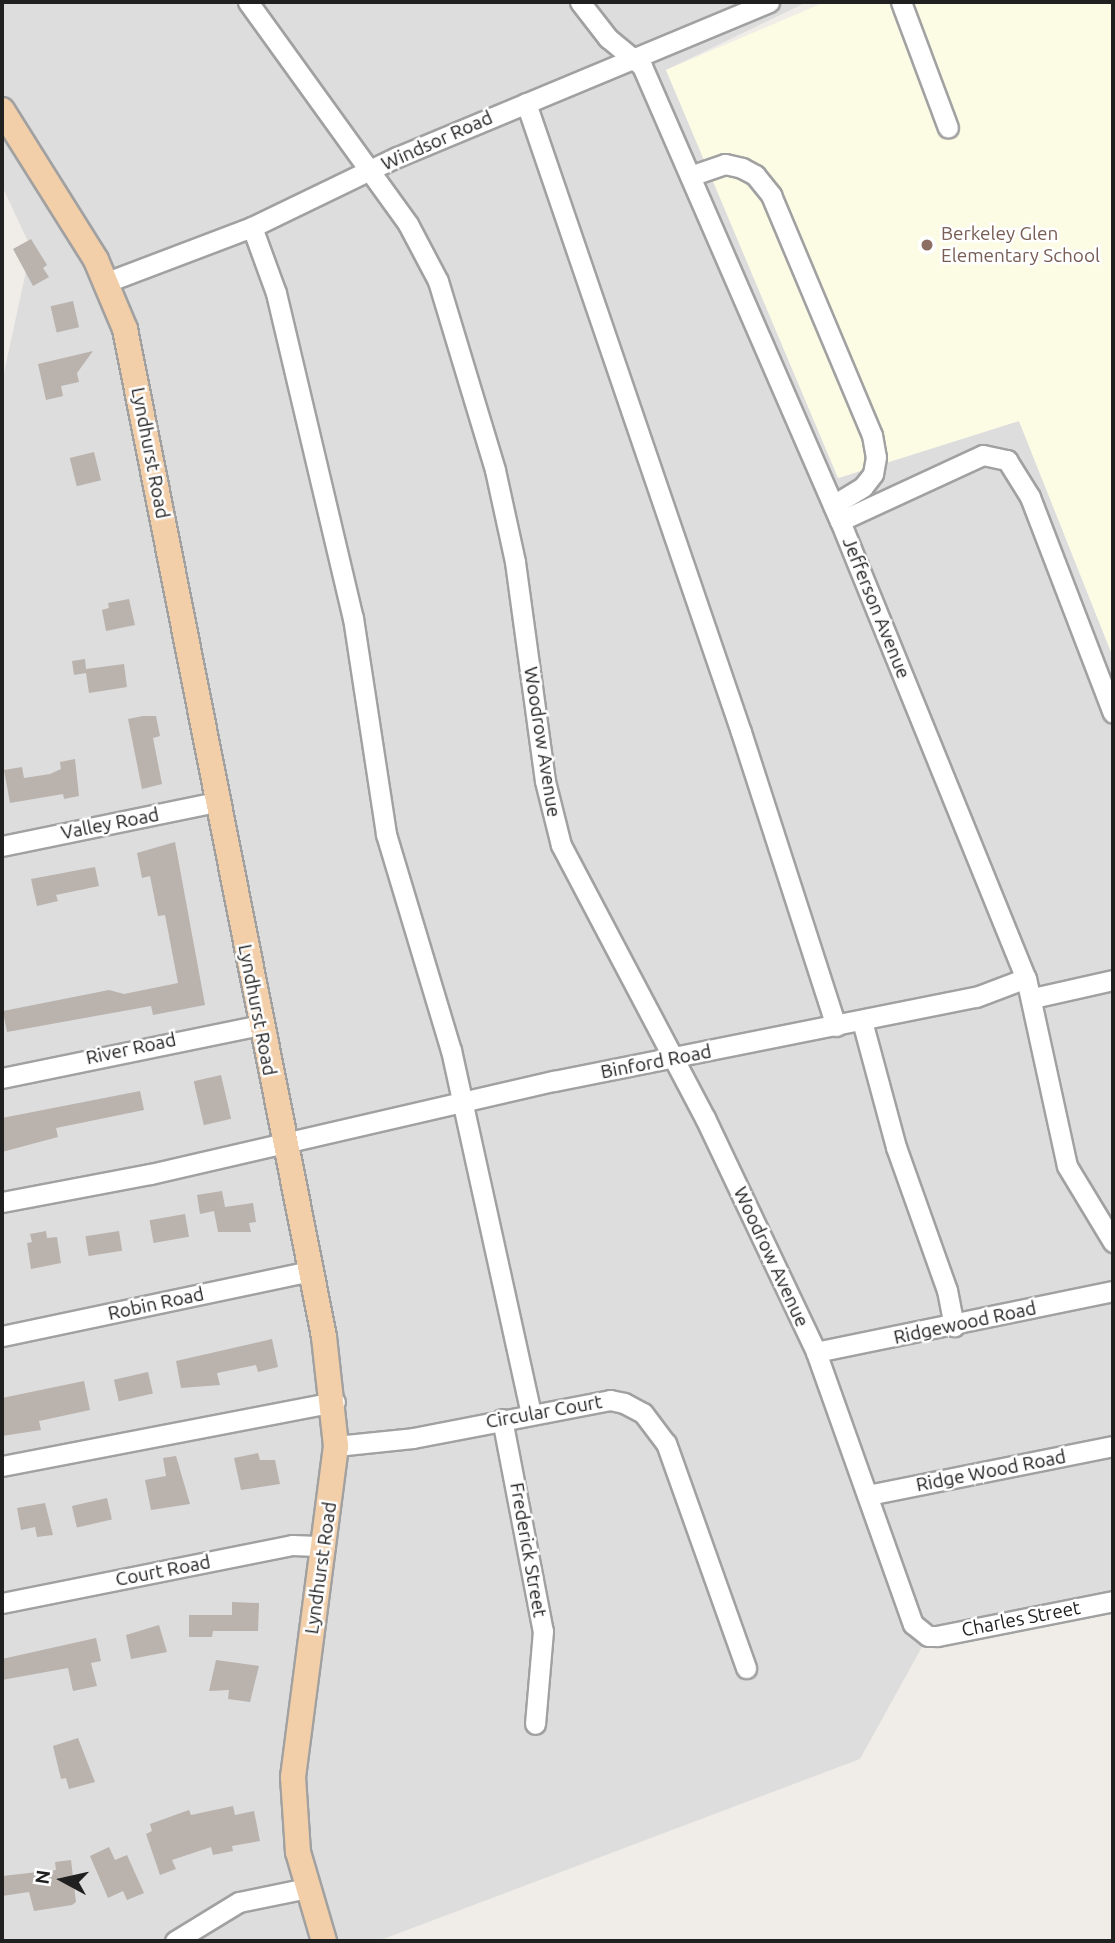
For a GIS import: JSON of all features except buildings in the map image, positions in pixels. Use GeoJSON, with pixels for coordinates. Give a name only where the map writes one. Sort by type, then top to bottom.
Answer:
{"type":"FeatureCollection","features":[{"type":"Feature","properties":{"kind":"main road","name":"Lyndhurst Road"},"geometry":{"type":"LineString","coordinates":[[2,110],[107,282],[127,342],[335,1402],[336,1446],[325,1546],[293,1777],[293,1814],[307,1888],[324,1941]]}},
{"type":"Feature","properties":{"kind":"street","name":"Woodrow Avenue"},"geometry":{"type":"LineString","coordinates":[[248,2],[425,252],[478,408],[515,562],[540,755],[561,845],[588,902],[675,1058],[816,1352],[913,1625],[928,1636]]}},
{"type":"Feature","properties":{"kind":"street","name":"Jefferson Avenue"},"geometry":{"type":"LineString","coordinates":[[580,2],[608,38],[636,58],[836,513],[1026,978],[1067,1166],[1113,1242]]}},
{"type":"Feature","properties":{"kind":"street","name":"Windsor Road"},"geometry":{"type":"LineString","coordinates":[[107,282],[252,227],[367,172],[769,2]]}},
{"type":"Feature","properties":{"kind":"street"},"geometry":{"type":"LineString","coordinates":[[901,2],[947,128]]}},
{"type":"Feature","properties":{"kind":"street"},"geometry":{"type":"LineString","coordinates":[[526,103],[741,733],[836,1026]]}},
{"type":"Feature","properties":{"kind":"street"},"geometry":{"type":"LineString","coordinates":[[690,176],[724,164],[742,168],[755,175],[771,195],[872,435],[876,457],[863,487],[836,513]]}},
{"type":"Feature","properties":{"kind":"street"},"geometry":{"type":"LineString","coordinates":[[252,227],[276,293],[353,618],[386,834],[435,987],[531,1413]]}},
{"type":"Feature","properties":{"kind":"street"},"geometry":{"type":"LineString","coordinates":[[836,513],[983,455],[1007,460],[1030,497],[1113,713]]}},
{"type":"Feature","properties":{"kind":"street","name":"Valley Road"},"geometry":{"type":"LineString","coordinates":[[2,846],[217,802]]}},
{"type":"Feature","properties":{"kind":"street","name":"Binford Road"},"geometry":{"type":"LineString","coordinates":[[2,1202],[284,1143],[461,1101],[976,997],[1026,978]]}},
{"type":"Feature","properties":{"kind":"street"},"geometry":{"type":"LineString","coordinates":[[1032,998],[1113,980]]}},
{"type":"Feature","properties":{"kind":"street"},"geometry":{"type":"LineString","coordinates":[[862,1021],[897,1147],[947,1290],[954,1326]]}},
{"type":"Feature","properties":{"kind":"street","name":"River Road"},"geometry":{"type":"LineString","coordinates":[[2,1078],[260,1025]]}},
{"type":"Feature","properties":{"kind":"street","name":"Robin Road"},"geometry":{"type":"LineString","coordinates":[[2,1336],[311,1271]]}},
{"type":"Feature","properties":{"kind":"street","name":"Ridgewood Road"},"geometry":{"type":"LineString","coordinates":[[816,1352],[954,1326],[1113,1291]]}},
{"type":"Feature","properties":{"kind":"street","name":"Circular Court"},"geometry":{"type":"LineString","coordinates":[[336,1446],[375,1444],[610,1400],[643,1413],[656,1427],[671,1455],[746,1668]]}},
{"type":"Feature","properties":{"kind":"street"},"geometry":{"type":"LineString","coordinates":[[2,1466],[335,1402]]}},
{"type":"Feature","properties":{"kind":"street","name":"Frederick Street"},"geometry":{"type":"LineString","coordinates":[[502,1419],[543,1631],[535,1724]]}},
{"type":"Feature","properties":{"kind":"street","name":"Ridge Wood Road"},"geometry":{"type":"LineString","coordinates":[[868,1495],[1113,1446]]}},
{"type":"Feature","properties":{"kind":"street","name":"Court Road"},"geometry":{"type":"LineString","coordinates":[[2,1602],[292,1545],[325,1546]]}},
{"type":"Feature","properties":{"kind":"street","name":"Charles Street"},"geometry":{"type":"LineString","coordinates":[[928,1636],[1113,1601]]}},
{"type":"Feature","properties":{"kind":"street"},"geometry":{"type":"LineString","coordinates":[[175,1941],[239,1902],[307,1888]]}},
{"type":"Feature","properties":{"kind":"shaded area"},"geometry":{"type":"Polygon","coordinates":[[[2,2],[807,2],[666,70],[839,478],[1019,421],[1113,657],[1113,1602],[928,1636],[860,1759],[378,1941],[2,1941],[2,382],[31,248],[2,186],[2,2]]]}},
{"type":"Feature","properties":{"kind":"shaded area","name":"Berkeley Glen Elementary School"},"geometry":{"type":"Polygon","coordinates":[[[825,2],[1113,2],[1113,657],[1019,421],[838,478],[666,70],[825,2]]]}},
{"type":"Feature","properties":{"kind":"place","name":"Berkeley Glen Elementary School"},"geometry":{"type":"Point","coordinates":[927,245]}}]}
